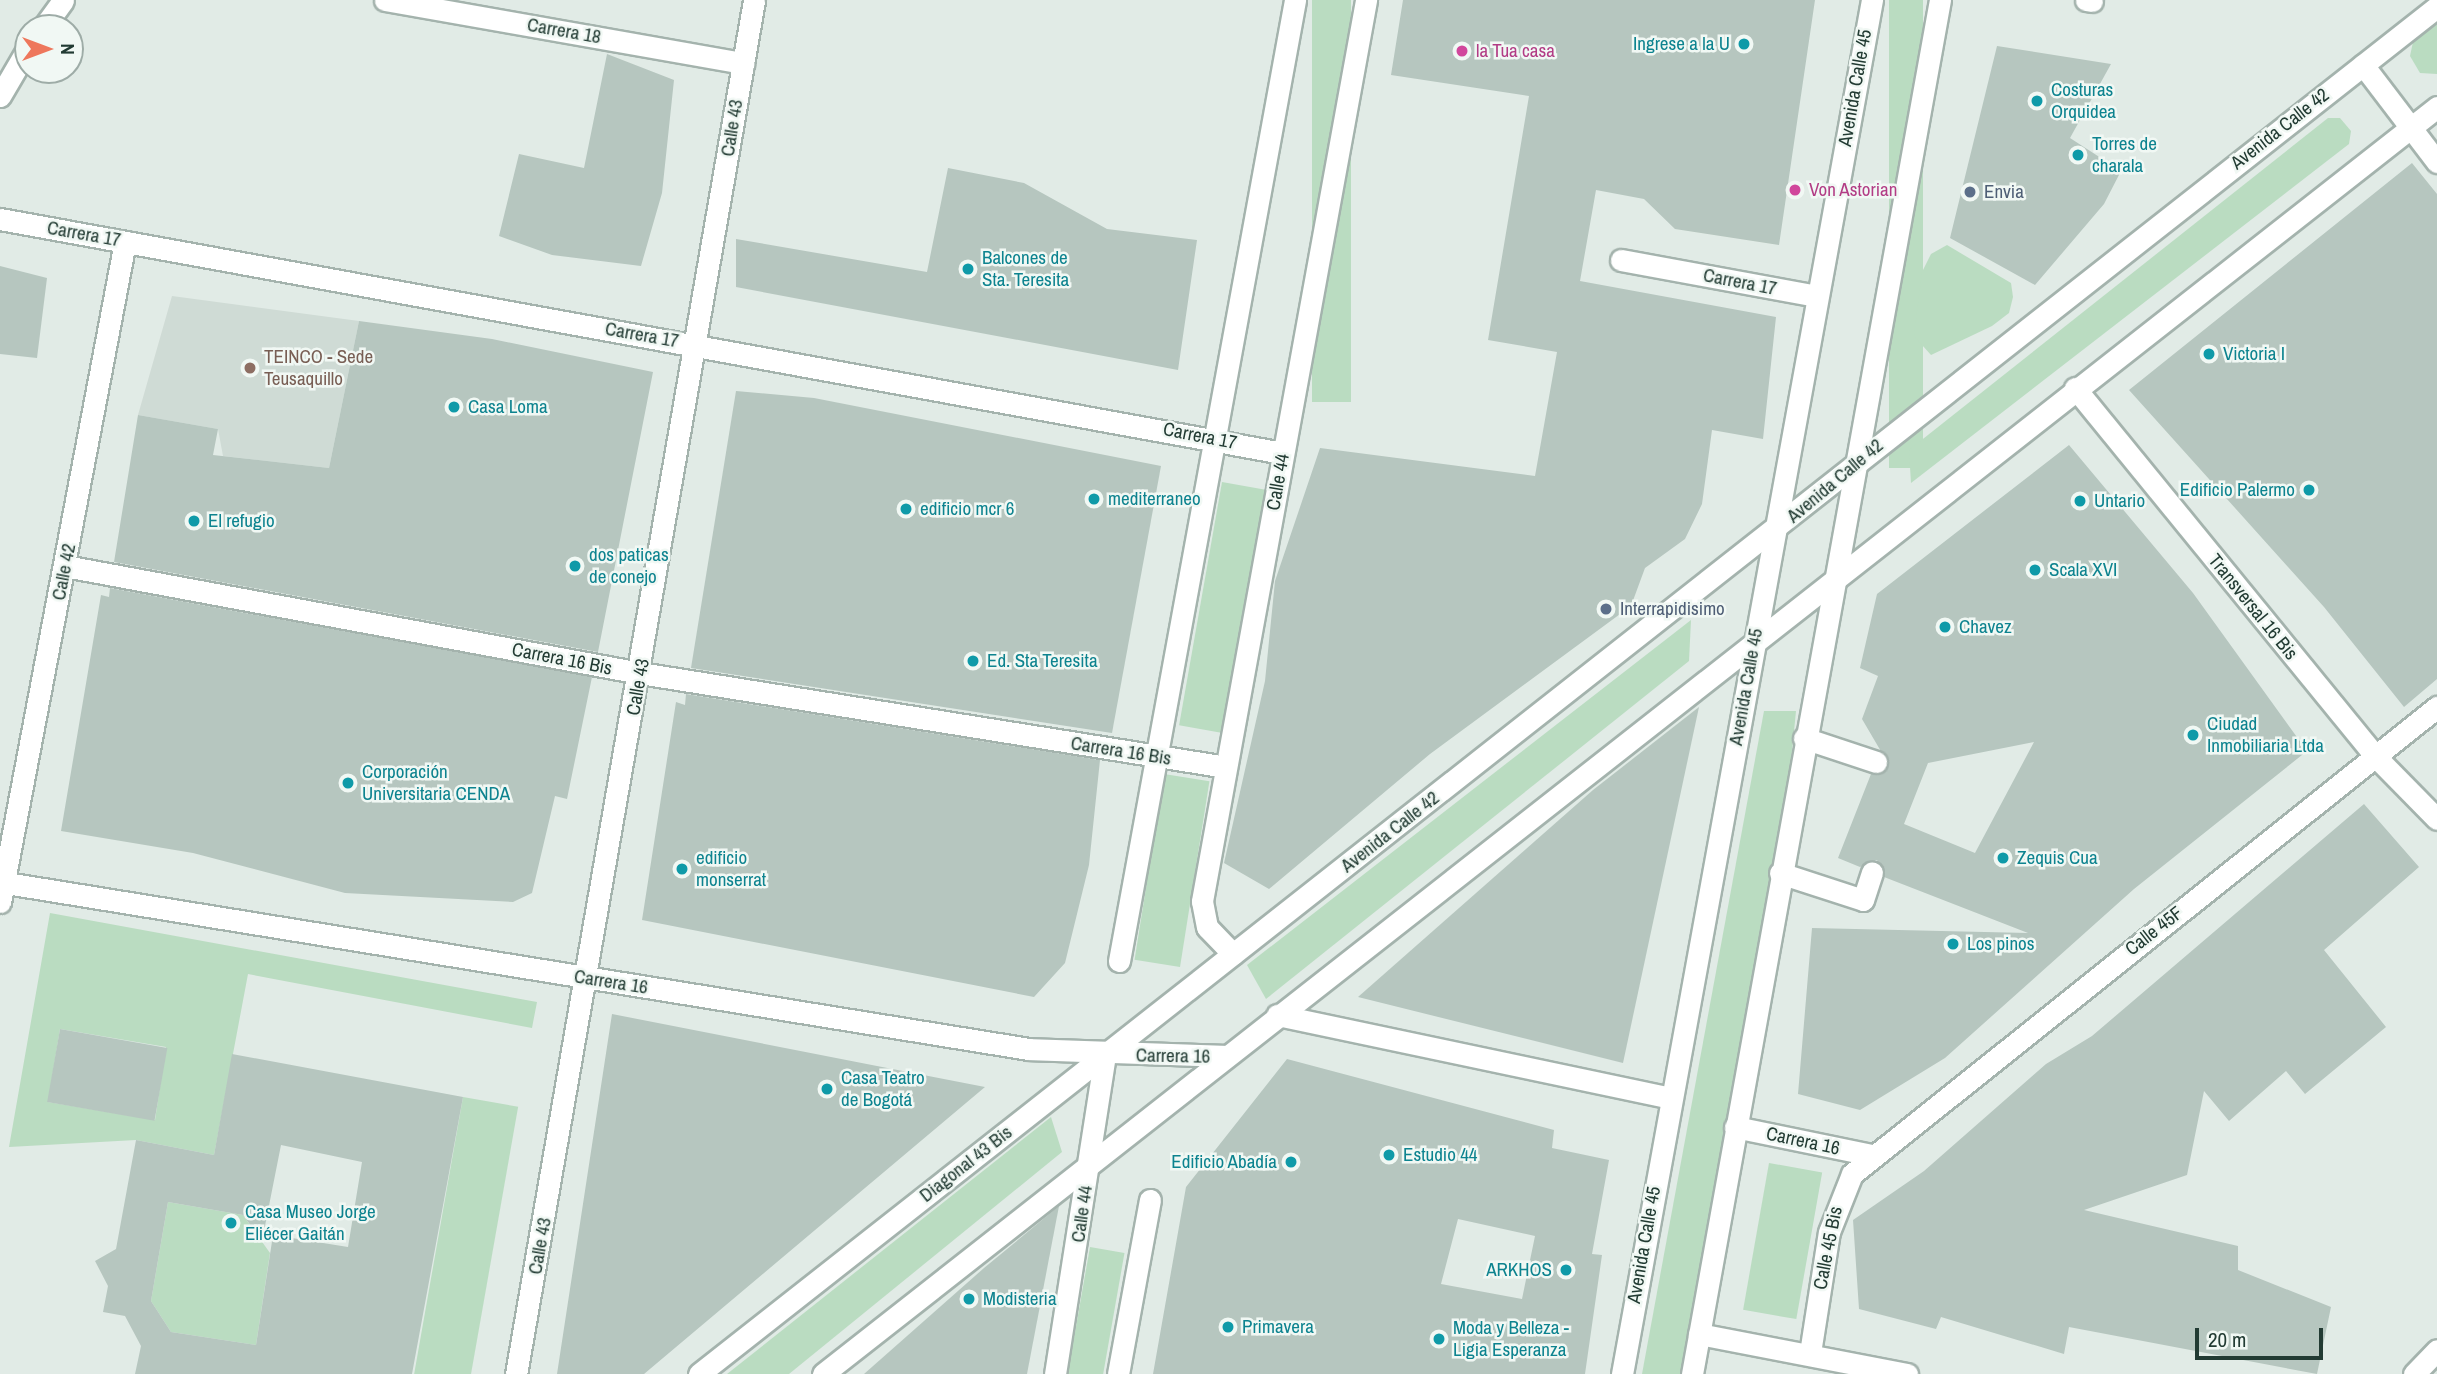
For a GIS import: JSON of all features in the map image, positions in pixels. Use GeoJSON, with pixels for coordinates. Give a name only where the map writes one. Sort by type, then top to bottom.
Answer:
{"type":"FeatureCollection","features":[{"type":"Feature","properties":{"kind":"street","name":"Carrera 18"},"geometry":{"type":"LineString","coordinates":[[385,0],[743,63]]}},
{"type":"Feature","properties":{"kind":"street","name":"Calle 43"},"geometry":{"type":"LineString","coordinates":[[516,1374],[589,979],[754,0]]}},
{"type":"Feature","properties":{"kind":"street"},"geometry":{"type":"LineString","coordinates":[[1119,961],[1295,0]]}},
{"type":"Feature","properties":{"kind":"street","name":"Calle 44"},"geometry":{"type":"LineString","coordinates":[[1233,954],[1207,927],[1202,901],[1366,0]]}},
{"type":"Feature","properties":{"kind":"street","name":"Avenida Calle 45"},"geometry":{"type":"LineString","coordinates":[[1622,1374],[1871,0]]}},
{"type":"Feature","properties":{"kind":"street"},"geometry":{"type":"LineString","coordinates":[[1692,1374],[1832,578],[1940,0]]}},
{"type":"Feature","properties":{"kind":"street"},"geometry":{"type":"LineString","coordinates":[[2086,0],[2092,1]]}},
{"type":"Feature","properties":{"kind":"street","name":"Avenida Calle 42"},"geometry":{"type":"LineString","coordinates":[[1233,954],[2437,7]]}},
{"type":"Feature","properties":{"kind":"street"},"geometry":{"type":"LineString","coordinates":[[2363,65],[2437,162]]}},
{"type":"Feature","properties":{"kind":"street"},"geometry":{"type":"LineString","coordinates":[[0,96],[14,72]]}},
{"type":"Feature","properties":{"kind":"street"},"geometry":{"type":"LineString","coordinates":[[823,1374],[1832,578],[2437,107]]}},
{"type":"Feature","properties":{"kind":"street","name":"Carrera 17"},"geometry":{"type":"LineString","coordinates":[[0,219],[1283,453]]}},
{"type":"Feature","properties":{"kind":"street","name":"Calle 42"},"geometry":{"type":"LineString","coordinates":[[1,889],[125,242]]}},
{"type":"Feature","properties":{"kind":"street","name":"Carrera 17"},"geometry":{"type":"LineString","coordinates":[[1621,260],[1817,296]]}},
{"type":"Feature","properties":{"kind":"street","name":"Transversal 16 Bis"},"geometry":{"type":"LineString","coordinates":[[2075,388],[2375,756],[2437,819]]}},
{"type":"Feature","properties":{"kind":"street","name":"Carrera 16 Bis"},"geometry":{"type":"LineString","coordinates":[[65,566],[640,673],[1226,767]]}},
{"type":"Feature","properties":{"kind":"street","name":"Calle 45F"},"geometry":{"type":"LineString","coordinates":[[1871,1155],[2437,707]]}},
{"type":"Feature","properties":{"kind":"street"},"geometry":{"type":"LineString","coordinates":[[1804,738],[1876,762]]}},
{"type":"Feature","properties":{"kind":"street"},"geometry":{"type":"LineString","coordinates":[[1780,873],[1863,900],[1872,872]]}},
{"type":"Feature","properties":{"kind":"street","name":"Carrera 16"},"geometry":{"type":"LineString","coordinates":[[1,889],[1029,1049],[1105,1054],[1225,1056]]}},
{"type":"Feature","properties":{"kind":"street","name":"Diagonal 43 Bis"},"geometry":{"type":"LineString","coordinates":[[699,1374],[1233,954]]}},
{"type":"Feature","properties":{"kind":"street"},"geometry":{"type":"LineString","coordinates":[[1277,1015],[1670,1098]]}},
{"type":"Feature","properties":{"kind":"street","name":"Calle 44"},"geometry":{"type":"LineString","coordinates":[[1055,1374],[1105,1054]]}},
{"type":"Feature","properties":{"kind":"street","name":"Carrera 16"},"geometry":{"type":"LineString","coordinates":[[1735,1127],[1871,1155]]}},
{"type":"Feature","properties":{"kind":"street","name":"Calle 45 Bis"},"geometry":{"type":"LineString","coordinates":[[1810,1353],[1837,1200],[1871,1155]]}},
{"type":"Feature","properties":{"kind":"street"},"geometry":{"type":"LineString","coordinates":[[1118,1374],[1150,1200]]}},
{"type":"Feature","properties":{"kind":"street"},"geometry":{"type":"LineString","coordinates":[[1699,1334],[1810,1353],[1908,1374]]}},
{"type":"Feature","properties":{"kind":"street"},"geometry":{"type":"LineString","coordinates":[[2414,1374],[2437,1350]]}},
{"type":"Feature","properties":{"kind":"shaded area","name":"TEINCO - Sede Teusaquillo"},"geometry":{"type":"Polygon","coordinates":[[[172,296],[359,321],[329,468],[223,456],[218,429],[138,415],[172,296]]]}},
{"type":"Feature","properties":{"kind":"green space"},"geometry":{"type":"Polygon","coordinates":[[[1312,0],[1351,0],[1351,402],[1312,402],[1312,0]]]}},
{"type":"Feature","properties":{"kind":"green space"},"geometry":{"type":"Polygon","coordinates":[[[1889,0],[1923,0],[1923,468],[1889,468],[1889,0]]]}},
{"type":"Feature","properties":{"kind":"green space"},"geometry":{"type":"Polygon","coordinates":[[[2437,24],[2437,74],[2420,73],[2410,56],[2413,42],[2437,24]]]}},
{"type":"Feature","properties":{"kind":"green space"},"geometry":{"type":"Polygon","coordinates":[[[2328,118],[2340,118],[2351,131],[2349,144],[1911,483],[1909,450],[2328,118]]]}},
{"type":"Feature","properties":{"kind":"green space"},"geometry":{"type":"Polygon","coordinates":[[[1947,245],[2011,283],[2013,297],[2009,313],[1992,326],[1931,355],[1914,336],[1922,272],[1931,254],[1947,245]]]}},
{"type":"Feature","properties":{"kind":"green space"},"geometry":{"type":"Polygon","coordinates":[[[1222,482],[1268,490],[1225,733],[1179,725],[1222,482]]]}},
{"type":"Feature","properties":{"kind":"green space"},"geometry":{"type":"Polygon","coordinates":[[[1691,620],[1689,661],[1266,999],[1247,965],[1691,620]]]}},
{"type":"Feature","properties":{"kind":"green space"},"geometry":{"type":"Polygon","coordinates":[[[1764,711],[1796,711],[1780,873],[1683,1374],[1642,1374],[1764,711]]]}},
{"type":"Feature","properties":{"kind":"green space"},"geometry":{"type":"Polygon","coordinates":[[[1164,774],[1209,781],[1180,967],[1135,960],[1164,774]]]}},
{"type":"Feature","properties":{"kind":"green space"},"geometry":{"type":"Polygon","coordinates":[[[50,913],[537,1002],[532,1028],[248,974],[214,1155],[136,1140],[9,1147],[50,913]],[[60,1029],[48,1102],[155,1120],[166,1047],[60,1029]]]}},
{"type":"Feature","properties":{"kind":"green space"},"geometry":{"type":"Polygon","coordinates":[[[463,1097],[518,1107],[471,1374],[414,1374],[463,1097]]]}},
{"type":"Feature","properties":{"kind":"green space"},"geometry":{"type":"Polygon","coordinates":[[[1051,1117],[1062,1152],[789,1374],[727,1374],[1051,1117]]]}},
{"type":"Feature","properties":{"kind":"green space"},"geometry":{"type":"Polygon","coordinates":[[[1769,1163],[1822,1172],[1796,1319],[1743,1310],[1769,1163]]]}},
{"type":"Feature","properties":{"kind":"green space"},"geometry":{"type":"Polygon","coordinates":[[[168,1202],[243,1215],[270,1253],[256,1345],[171,1332],[151,1301],[168,1202]]]}},
{"type":"Feature","properties":{"kind":"green space"},"geometry":{"type":"Polygon","coordinates":[[[1090,1247],[1124,1253],[1103,1374],[1068,1374],[1090,1247]]]}},
{"type":"Feature","properties":{"kind":"building"},"geometry":{"type":"Polygon","coordinates":[[[1403,0],[1815,0],[1779,245],[1675,229],[1644,199],[1596,190],[1580,281],[1776,317],[1763,439],[1712,430],[1702,504],[1685,539],[1645,568],[1631,606],[1430,754],[1269,889],[1224,863],[1265,681],[1275,581],[1320,448],[1535,476],[1557,352],[1488,340],[1529,96],[1391,75],[1403,0]]]}},
{"type":"Feature","properties":{"kind":"building"},"geometry":{"type":"Polygon","coordinates":[[[1997,46],[2111,64],[2070,138],[2121,171],[2104,204],[2035,285],[1950,238],[1997,46]]]}},
{"type":"Feature","properties":{"kind":"building"},"geometry":{"type":"Polygon","coordinates":[[[607,54],[674,80],[662,193],[641,266],[552,255],[499,236],[519,154],[584,168],[607,54]]]}},
{"type":"Feature","properties":{"kind":"building"},"geometry":{"type":"Polygon","coordinates":[[[2412,163],[2437,194],[2437,679],[2404,707],[2324,607],[2129,390],[2412,163]]]}},
{"type":"Feature","properties":{"kind":"building"},"geometry":{"type":"Polygon","coordinates":[[[948,168],[1024,183],[1107,229],[1197,240],[1178,370],[736,287],[736,239],[927,272],[948,168]]]}},
{"type":"Feature","properties":{"kind":"building"},"geometry":{"type":"Polygon","coordinates":[[[0,266],[47,278],[37,358],[0,354],[0,266]]]}},
{"type":"Feature","properties":{"kind":"building"},"geometry":{"type":"Polygon","coordinates":[[[359,321],[492,339],[653,372],[598,652],[114,562],[138,415],[218,429],[213,455],[329,468],[359,321]]]}},
{"type":"Feature","properties":{"kind":"building"},"geometry":{"type":"Polygon","coordinates":[[[736,391],[814,398],[1161,466],[1112,733],[691,668],[736,391]]]}},
{"type":"Feature","properties":{"kind":"building"},"geometry":{"type":"Polygon","coordinates":[[[2069,445],[2193,593],[2307,751],[2134,889],[1945,1058],[1860,1110],[1798,1094],[1812,928],[2028,933],[1884,877],[1877,860],[1860,867],[1838,858],[1871,774],[1889,765],[1862,719],[1878,676],[1860,668],[1877,594],[2069,445]],[[2034,742],[1928,763],[1904,824],[1975,853],[2034,742]]]}},
{"type":"Feature","properties":{"kind":"building"},"geometry":{"type":"Polygon","coordinates":[[[110,588],[592,677],[567,799],[555,796],[532,893],[513,902],[345,893],[193,853],[61,831],[101,595],[109,597],[110,588]]]}},
{"type":"Feature","properties":{"kind":"building"},"geometry":{"type":"Polygon","coordinates":[[[686,694],[1100,760],[1089,865],[1065,963],[1034,997],[642,920],[676,702],[685,705],[686,694]]]}},
{"type":"Feature","properties":{"kind":"building"},"geometry":{"type":"Polygon","coordinates":[[[1699,707],[1623,1063],[1358,997],[1593,790],[1699,707]]]}},
{"type":"Feature","properties":{"kind":"building"},"geometry":{"type":"Polygon","coordinates":[[[2364,804],[2419,867],[2324,950],[2386,1027],[2305,1094],[2286,1071],[2229,1121],[2204,1091],[2187,1175],[2084,1210],[2238,1246],[2238,1270],[2331,1307],[2317,1374],[2069,1327],[2064,1354],[1941,1317],[1936,1329],[1859,1309],[1853,1220],[1924,1171],[2046,1064],[2092,1036],[2364,804]]]}},
{"type":"Feature","properties":{"kind":"building"},"geometry":{"type":"Polygon","coordinates":[[[612,1014],[985,1087],[644,1374],[557,1374],[612,1014]]]}},
{"type":"Feature","properties":{"kind":"building"},"geometry":{"type":"Polygon","coordinates":[[[60,1029],[167,1048],[154,1121],[47,1102],[60,1029]]]}},
{"type":"Feature","properties":{"kind":"building"},"geometry":{"type":"Polygon","coordinates":[[[232,1054],[463,1097],[412,1374],[135,1374],[141,1346],[125,1316],[103,1312],[108,1286],[95,1261],[116,1249],[136,1140],[214,1155],[232,1054]],[[281,1145],[262,1241],[243,1215],[168,1202],[151,1301],[171,1332],[256,1345],[273,1235],[348,1247],[362,1162],[281,1145]]]}},
{"type":"Feature","properties":{"kind":"building"},"geometry":{"type":"Polygon","coordinates":[[[1287,1059],[1554,1130],[1552,1148],[1609,1160],[1592,1254],[1602,1255],[1585,1374],[1153,1374],[1186,1187],[1287,1059]],[[1458,1219],[1441,1284],[1522,1299],[1535,1236],[1458,1219]]]}},
{"type":"Feature","properties":{"kind":"building"},"geometry":{"type":"Polygon","coordinates":[[[1059,1206],[1027,1374],[864,1374],[984,1268],[1059,1206]]]}},
{"type":"Feature","properties":{"kind":"place","name":"Ingrese a la U"},"geometry":{"type":"Point","coordinates":[1744,44]}},
{"type":"Feature","properties":{"kind":"place","name":"la Tua casa"},"geometry":{"type":"Point","coordinates":[1462,51]}},
{"type":"Feature","properties":{"kind":"place","name":"Costuras Orquidea"},"geometry":{"type":"Point","coordinates":[2037,101]}},
{"type":"Feature","properties":{"kind":"place","name":"Torres de charala"},"geometry":{"type":"Point","coordinates":[2078,155]}},
{"type":"Feature","properties":{"kind":"place","name":"Von Astorian"},"geometry":{"type":"Point","coordinates":[1795,190]}},
{"type":"Feature","properties":{"kind":"place","name":"Envia"},"geometry":{"type":"Point","coordinates":[1970,192]}},
{"type":"Feature","properties":{"kind":"place","name":"Balcones de Sta. Teresita"},"geometry":{"type":"Point","coordinates":[968,269]}},
{"type":"Feature","properties":{"kind":"place","name":"Victoria I"},"geometry":{"type":"Point","coordinates":[2209,354]}},
{"type":"Feature","properties":{"kind":"place","name":"TEINCO - Sede Teusaquillo"},"geometry":{"type":"Point","coordinates":[250,368]}},
{"type":"Feature","properties":{"kind":"place","name":"Casa Loma"},"geometry":{"type":"Point","coordinates":[454,407]}},
{"type":"Feature","properties":{"kind":"place","name":"Edificio Palermo"},"geometry":{"type":"Point","coordinates":[2309,490]}},
{"type":"Feature","properties":{"kind":"place","name":"mediterraneo"},"geometry":{"type":"Point","coordinates":[1094,499]}},
{"type":"Feature","properties":{"kind":"place","name":"Untario"},"geometry":{"type":"Point","coordinates":[2080,501]}},
{"type":"Feature","properties":{"kind":"place","name":"edificio mcr 6"},"geometry":{"type":"Point","coordinates":[906,509]}},
{"type":"Feature","properties":{"kind":"place","name":"El refugio"},"geometry":{"type":"Point","coordinates":[194,521]}},
{"type":"Feature","properties":{"kind":"place","name":"dos paticas de conejo"},"geometry":{"type":"Point","coordinates":[575,566]}},
{"type":"Feature","properties":{"kind":"place","name":"Scala XVI"},"geometry":{"type":"Point","coordinates":[2035,570]}},
{"type":"Feature","properties":{"kind":"place","name":"Interrapidisimo"},"geometry":{"type":"Point","coordinates":[1606,609]}},
{"type":"Feature","properties":{"kind":"place","name":"Chavez"},"geometry":{"type":"Point","coordinates":[1945,627]}},
{"type":"Feature","properties":{"kind":"place","name":"Ed. Sta Teresita"},"geometry":{"type":"Point","coordinates":[973,661]}},
{"type":"Feature","properties":{"kind":"place","name":"Ciudad Inmobiliaria Ltda"},"geometry":{"type":"Point","coordinates":[2193,735]}},
{"type":"Feature","properties":{"kind":"place","name":"Corporación Universitaria CENDA"},"geometry":{"type":"Point","coordinates":[348,783]}},
{"type":"Feature","properties":{"kind":"place","name":"Zequis Cua"},"geometry":{"type":"Point","coordinates":[2003,858]}},
{"type":"Feature","properties":{"kind":"place","name":"edificio monserrat"},"geometry":{"type":"Point","coordinates":[682,869]}},
{"type":"Feature","properties":{"kind":"place","name":"Los pinos"},"geometry":{"type":"Point","coordinates":[1953,944]}},
{"type":"Feature","properties":{"kind":"place","name":"Casa Teatro de Bogotá"},"geometry":{"type":"Point","coordinates":[827,1089]}},
{"type":"Feature","properties":{"kind":"place","name":"Estudio 44"},"geometry":{"type":"Point","coordinates":[1389,1155]}},
{"type":"Feature","properties":{"kind":"place","name":"Edificio Abadía"},"geometry":{"type":"Point","coordinates":[1291,1162]}},
{"type":"Feature","properties":{"kind":"place","name":"Casa Museo Jorge Eliécer Gaitán"},"geometry":{"type":"Point","coordinates":[231,1223]}},
{"type":"Feature","properties":{"kind":"place","name":"ARKHOS"},"geometry":{"type":"Point","coordinates":[1566,1270]}},
{"type":"Feature","properties":{"kind":"place","name":"Modisteria"},"geometry":{"type":"Point","coordinates":[969,1299]}},
{"type":"Feature","properties":{"kind":"place","name":"Primavera"},"geometry":{"type":"Point","coordinates":[1228,1327]}},
{"type":"Feature","properties":{"kind":"place","name":"Moda y Belleza - Ligia Esperanza"},"geometry":{"type":"Point","coordinates":[1439,1339]}}]}
